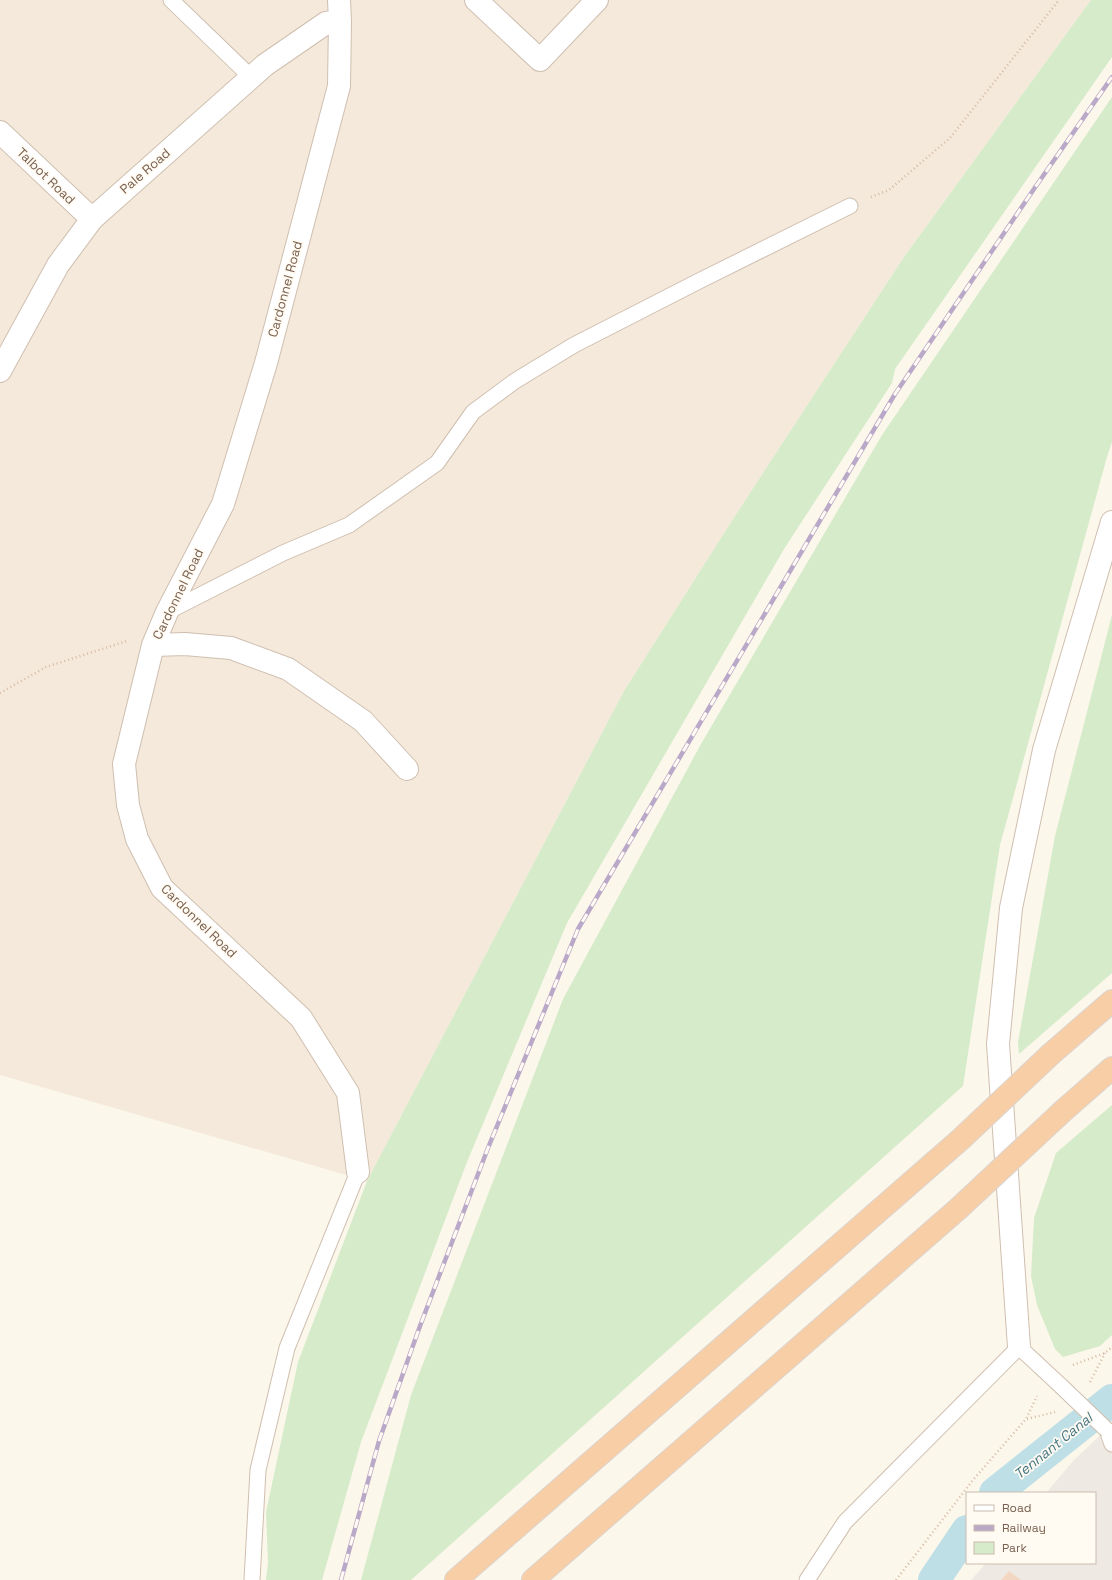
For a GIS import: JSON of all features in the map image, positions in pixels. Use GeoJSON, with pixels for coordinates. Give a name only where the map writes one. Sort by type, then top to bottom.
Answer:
{"type":"FeatureCollection","features":[{"type":"Feature","properties":{"kind":"highway"},"geometry":{"type":"LineString","coordinates":[[456,1580],[960,1139],[1051,1054],[1112,1001]]}},
{"type":"Feature","properties":{"kind":"highway"},"geometry":{"type":"LineString","coordinates":[[533,1580],[958,1209],[1112,1068]]}},
{"type":"Feature","properties":{"kind":"street"},"geometry":{"type":"LineString","coordinates":[[476,0],[540,60],[597,0]]}},
{"type":"Feature","properties":{"kind":"street","name":"Pale Road"},"geometry":{"type":"LineString","coordinates":[[0,371],[58,265],[92,219],[265,65],[326,23],[340,10]]}},
{"type":"Feature","properties":{"kind":"street","name":"Cardonnel Road"},"geometry":{"type":"LineString","coordinates":[[340,10],[339,86],[266,363],[223,504],[167,612],[154,645],[124,764],[128,805],[137,838],[162,888],[301,1018],[348,1093],[358,1172]]}},
{"type":"Feature","properties":{"kind":"street","name":"Talbot Road"},"geometry":{"type":"LineString","coordinates":[[0,132],[92,219]]}},
{"type":"Feature","properties":{"kind":"street"},"geometry":{"type":"LineString","coordinates":[[1019,1347],[998,1044],[1011,908],[1044,750],[1112,522]]}},
{"type":"Feature","properties":{"kind":"street"},"geometry":{"type":"LineString","coordinates":[[154,645],[185,644],[231,648],[288,669],[363,721],[407,769]]}},
{"type":"Feature","properties":{"kind":"lane"},"geometry":{"type":"LineString","coordinates":[[171,0],[251,77]]}},
{"type":"Feature","properties":{"kind":"lane"},"geometry":{"type":"LineString","coordinates":[[167,612],[283,553],[348,526],[438,463],[473,412],[514,381],[574,345],[850,206]]}},
{"type":"Feature","properties":{"kind":"lane"},"geometry":{"type":"LineString","coordinates":[[252,1580],[258,1470],[287,1348],[358,1172]]}},
{"type":"Feature","properties":{"kind":"lane"},"geometry":{"type":"LineString","coordinates":[[807,1580],[845,1522],[1019,1347],[1048,1373],[1110,1437]]}},
{"type":"Feature","properties":{"kind":"path"},"geometry":{"type":"LineString","coordinates":[[850,206],[889,190],[950,138],[1059,0]]}},
{"type":"Feature","properties":{"kind":"path"},"geometry":{"type":"LineString","coordinates":[[0,693],[46,668],[134,639],[154,645]]}},
{"type":"Feature","properties":{"kind":"path"},"geometry":{"type":"LineString","coordinates":[[896,1580],[973,1480],[1026,1419],[1048,1373],[1105,1353],[1112,1347]]}},
{"type":"Feature","properties":{"kind":"shaded area"},"geometry":{"type":"Polygon","coordinates":[[[0,0],[1091,0],[904,257],[735,516],[624,691],[367,1181],[0,1075],[0,0]]]}},
{"type":"Feature","properties":{"kind":"shaded area"},"geometry":{"type":"Polygon","coordinates":[[[1112,1424],[1112,1580],[971,1580],[985,1564],[1096,1564],[1096,1492],[1047,1492],[1074,1460],[1112,1424]]]}},
{"type":"Feature","properties":{"kind":"green space"},"geometry":{"type":"Polygon","coordinates":[[[1091,0],[1112,0],[1112,57],[895,369],[892,383],[784,549],[567,923],[467,1162],[361,1442],[322,1580],[266,1580],[268,1563],[266,1512],[298,1362],[367,1181],[624,691],[735,516],[904,257],[1091,0]]]}},
{"type":"Feature","properties":{"kind":"green space"},"geometry":{"type":"Polygon","coordinates":[[[1112,97],[1112,442],[1000,845],[963,1086],[411,1580],[361,1580],[411,1395],[563,999],[701,744],[882,435],[1112,97]]]}},
{"type":"Feature","properties":{"kind":"green space"},"geometry":{"type":"Polygon","coordinates":[[[1112,615],[1112,973],[1019,1054],[1018,1042],[1055,836],[1112,615]]]}},
{"type":"Feature","properties":{"kind":"green space"},"geometry":{"type":"Polygon","coordinates":[[[1112,1105],[1112,1335],[1100,1346],[1063,1357],[1055,1349],[1037,1305],[1031,1276],[1034,1218],[1056,1153],[1112,1105]]]}},
{"type":"Feature","properties":{"kind":"building"},"geometry":{"type":"Polygon","coordinates":[[[1009,1571],[1021,1580],[1001,1580],[1009,1571]]]}},
{"type":"Feature","properties":{"kind":"waterway","name":"Tennant Canal"},"geometry":{"type":"LineString","coordinates":[[996,1492],[1112,1400]]}},
{"type":"Feature","properties":{"kind":"waterway","name":"Tennant Canal"},"geometry":{"type":"LineString","coordinates":[[934,1580],[966,1532]]}},
{"type":"Feature","properties":{"kind":"railway"},"geometry":{"type":"LineString","coordinates":[[341,1580],[379,1441],[420,1326],[488,1148],[578,929],[895,394],[1112,77]]}}]}
